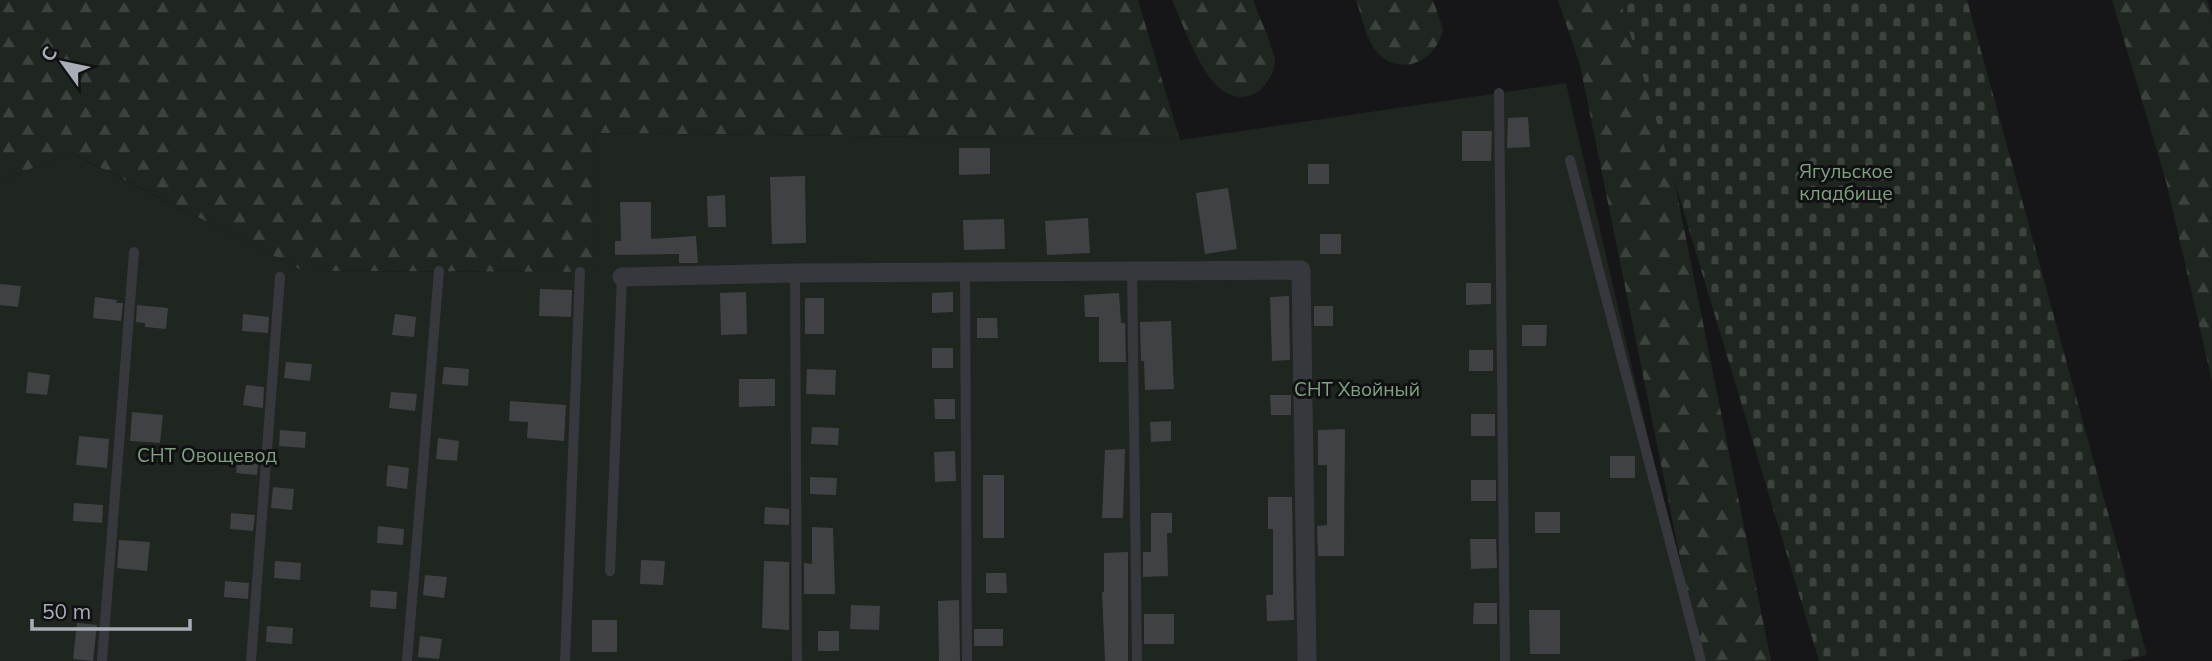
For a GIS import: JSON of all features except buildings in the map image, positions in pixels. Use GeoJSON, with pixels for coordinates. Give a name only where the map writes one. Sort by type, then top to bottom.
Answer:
{"type":"FeatureCollection","features":[{"type":"Feature","properties":{"kind":"street"},"geometry":{"type":"LineString","coordinates":[[622,277],[795,273],[1301,270],[1307,661]]}},
{"type":"Feature","properties":{"kind":"lane"},"geometry":{"type":"LineString","coordinates":[[1499,93],[1505,661]]}},
{"type":"Feature","properties":{"kind":"lane"},"geometry":{"type":"LineString","coordinates":[[1570,160],[1701,661]]}},
{"type":"Feature","properties":{"kind":"lane"},"geometry":{"type":"LineString","coordinates":[[102,661],[134,252]]}},
{"type":"Feature","properties":{"kind":"lane"},"geometry":{"type":"LineString","coordinates":[[1132,270],[1137,661]]}},
{"type":"Feature","properties":{"kind":"lane"},"geometry":{"type":"LineString","coordinates":[[407,661],[439,271]]}},
{"type":"Feature","properties":{"kind":"lane"},"geometry":{"type":"LineString","coordinates":[[565,661],[580,272]]}},
{"type":"Feature","properties":{"kind":"lane"},"geometry":{"type":"LineString","coordinates":[[795,273],[797,661]]}},
{"type":"Feature","properties":{"kind":"lane"},"geometry":{"type":"LineString","coordinates":[[965,273],[967,661]]}},
{"type":"Feature","properties":{"kind":"lane"},"geometry":{"type":"LineString","coordinates":[[251,661],[280,277]]}},
{"type":"Feature","properties":{"kind":"lane"},"geometry":{"type":"LineString","coordinates":[[610,571],[622,277]]}},
{"type":"Feature","properties":{"kind":"green space"},"geometry":{"type":"Polygon","coordinates":[[[0,0],[1138,0],[1180,140],[593,133],[598,272],[303,271],[72,153],[0,181],[0,0]]]}},
{"type":"Feature","properties":{"kind":"green space"},"geometry":{"type":"Polygon","coordinates":[[[1172,0],[1253,0],[1275,61],[1273,71],[1260,90],[1239,97],[1224,92],[1217,86],[1197,57],[1172,0]]]}},
{"type":"Feature","properties":{"kind":"green space"},"geometry":{"type":"Polygon","coordinates":[[[1356,0],[1433,0],[1443,29],[1439,41],[1432,52],[1413,64],[1392,63],[1373,47],[1356,0]]]}},
{"type":"Feature","properties":{"kind":"green space"},"geometry":{"type":"Polygon","coordinates":[[[1558,0],[1629,0],[1659,104],[1771,661],[1701,661],[1580,65],[1558,0]]]}},
{"type":"Feature","properties":{"kind":"green space","name":"Ягульское кладбище"},"geometry":{"type":"Polygon","coordinates":[[[1620,0],[1967,0],[2147,655],[2120,661],[1819,661],[1620,0]]]}},
{"type":"Feature","properties":{"kind":"green space"},"geometry":{"type":"Polygon","coordinates":[[[2112,0],[2207,0],[2212,17],[2212,381],[2166,181],[2112,0]]]}},
{"type":"Feature","properties":{"kind":"green space","name":"СНТ Хвойный"},"geometry":{"type":"Polygon","coordinates":[[[1566,83],[1700,661],[0,661],[0,181],[71,153],[303,271],[597,272],[593,133],[1180,140],[1566,83]]]}},
{"type":"Feature","properties":{"kind":"park label","name":"СНТ Овощевод"},"geometry":{"type":"Point","coordinates":[207,455]}}]}
